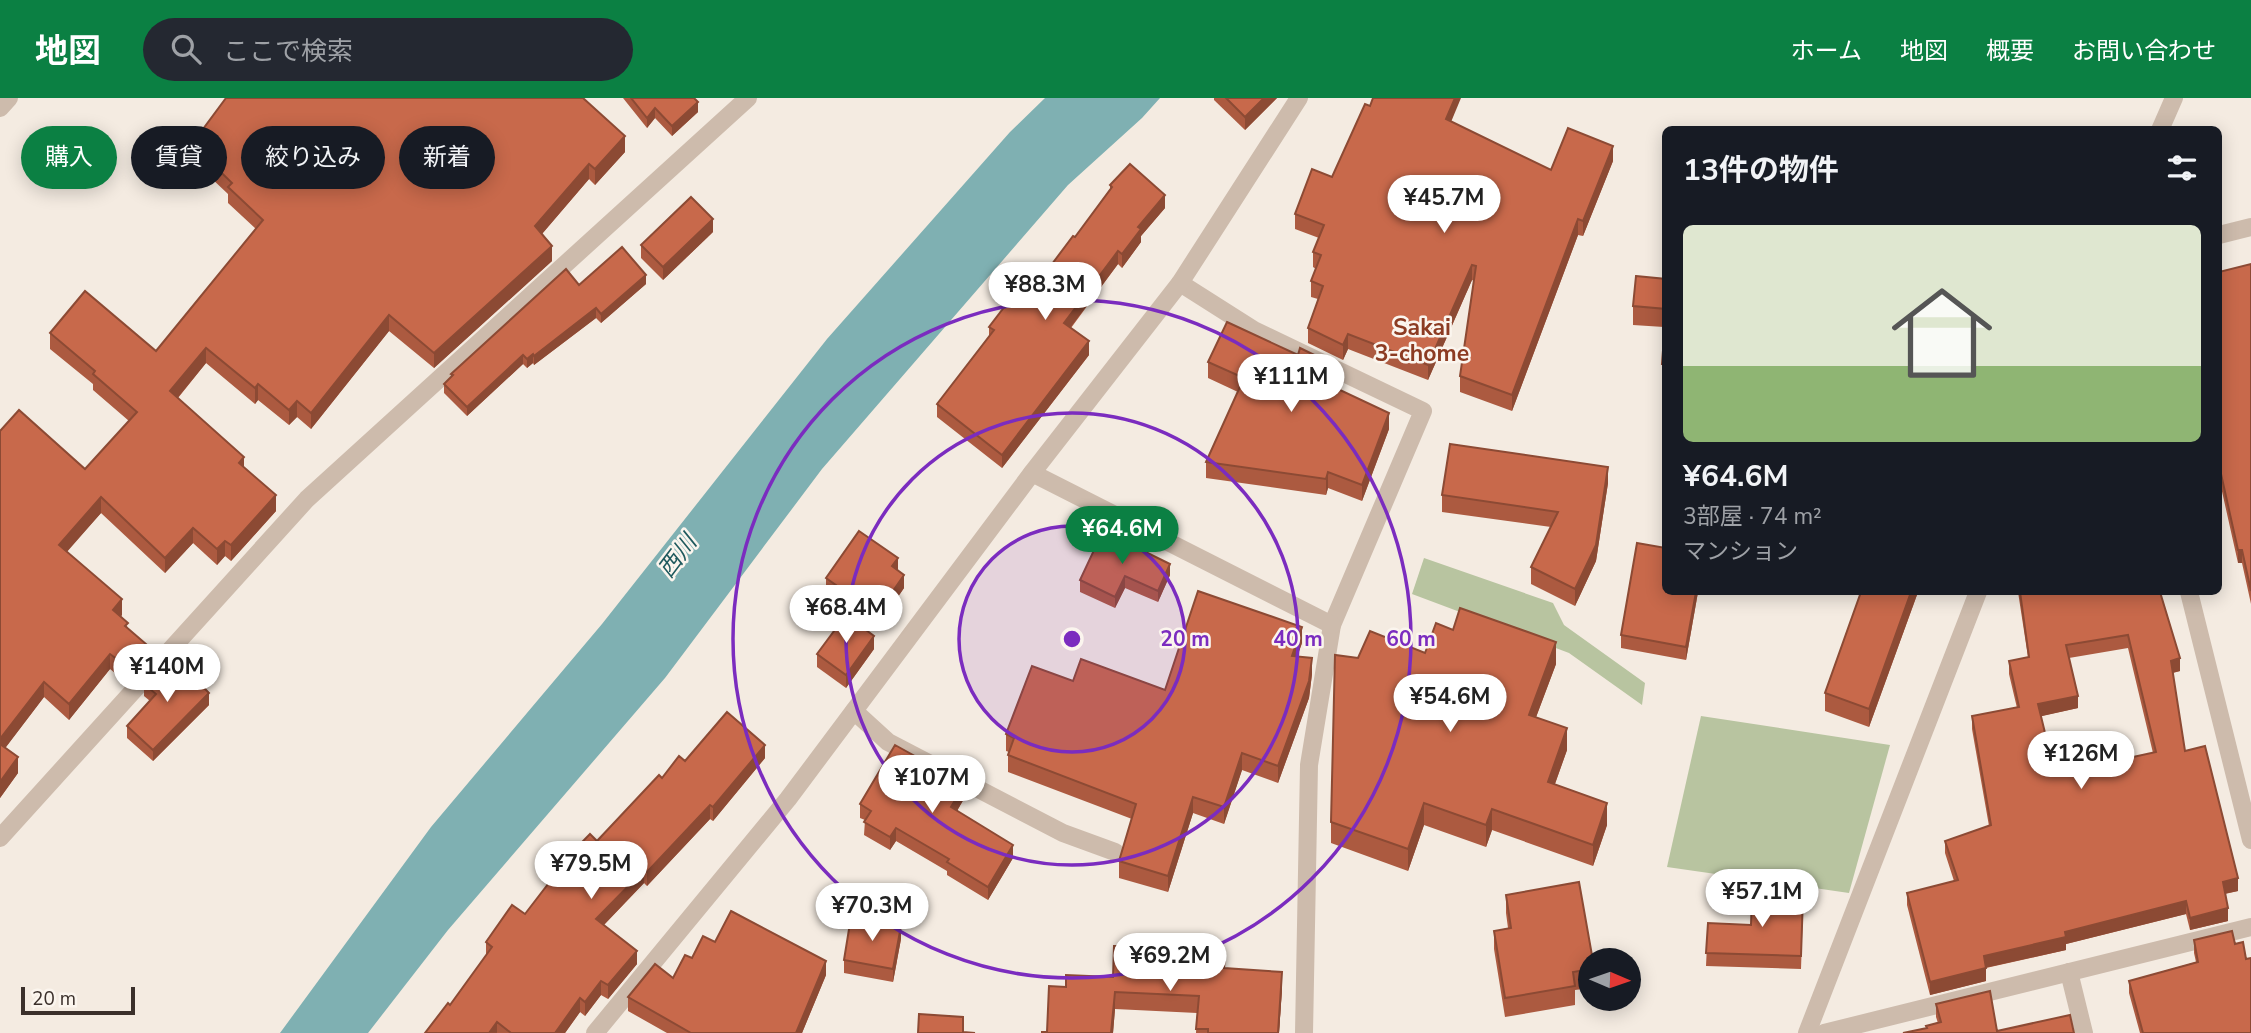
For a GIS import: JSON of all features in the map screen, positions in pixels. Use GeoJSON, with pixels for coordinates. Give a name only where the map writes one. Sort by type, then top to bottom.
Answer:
{"type":"FeatureCollection","features":[{"type":"Feature","properties":{"kind":"street"},"geometry":{"type":"LineString","coordinates":[[0,108],[9,98]]}},
{"type":"Feature","properties":{"kind":"street"},"geometry":{"type":"LineString","coordinates":[[0,838],[307,499],[748,98]]}},
{"type":"Feature","properties":{"kind":"street"},"geometry":{"type":"LineString","coordinates":[[595,1033],[788,799],[1032,473],[1180,283],[1299,98]]}},
{"type":"Feature","properties":{"kind":"street"},"geometry":{"type":"LineString","coordinates":[[2162,126],[2174,98]]}},
{"type":"Feature","properties":{"kind":"street"},"geometry":{"type":"LineString","coordinates":[[2222,234],[2251,227]]}},
{"type":"Feature","properties":{"kind":"street"},"geometry":{"type":"LineString","coordinates":[[1180,283],[1254,331],[1423,411],[1332,625],[1308,765],[1304,1033]]}},
{"type":"Feature","properties":{"kind":"street"},"geometry":{"type":"LineString","coordinates":[[1032,473],[1332,625]]}},
{"type":"Feature","properties":{"kind":"street"},"geometry":{"type":"LineString","coordinates":[[1807,1033],[1977,595]]}},
{"type":"Feature","properties":{"kind":"street"},"geometry":{"type":"LineString","coordinates":[[2190,595],[2251,840]]}},
{"type":"Feature","properties":{"kind":"street"},"geometry":{"type":"LineString","coordinates":[[854,711],[888,742],[1063,833],[1115,852]]}},
{"type":"Feature","properties":{"kind":"street"},"geometry":{"type":"LineString","coordinates":[[1824,1033],[2251,927]]}},
{"type":"Feature","properties":{"kind":"street"},"geometry":{"type":"LineString","coordinates":[[2069,972],[2084,1033]]}},
{"type":"Feature","properties":{"kind":"green space"},"geometry":{"type":"Polygon","coordinates":[[[1424,558],[1553,603],[1564,625],[1645,683],[1642,705],[1569,653],[1412,594],[1424,558]]]}},
{"type":"Feature","properties":{"kind":"green space"},"geometry":{"type":"Polygon","coordinates":[[[1701,716],[1890,745],[1849,893],[1667,867],[1701,716]]]}},
{"type":"Feature","properties":{"kind":"water","name":"西川"},"geometry":{"type":"Polygon","coordinates":[[[1045,98],[1160,98],[1142,118],[1068,185],[822,469],[665,678],[448,930],[368,1033],[280,1033],[431,827],[602,624],[827,339],[1010,132],[1045,98]]]}},
{"type":"Feature","properties":{"kind":"building"},"geometry":{"type":"Polygon","coordinates":[[[226,98],[583,98],[625,136],[595,169],[589,164],[535,226],[552,246],[434,353],[389,315],[311,413],[297,401],[289,410],[258,384],[255,388],[206,348],[170,391],[244,457],[239,463],[276,495],[231,545],[225,541],[217,549],[193,528],[165,558],[101,497],[59,545],[122,599],[113,610],[128,623],[125,626],[146,644],[126,666],[110,654],[69,704],[44,682],[0,739],[0,431],[19,410],[85,469],[137,412],[93,374],[95,371],[50,333],[85,291],[156,351],[263,220],[228,187],[232,183],[227,178],[227,126],[205,126],[226,98]]]}},
{"type":"Feature","properties":{"kind":"building"},"geometry":{"type":"Polygon","coordinates":[[[631,98],[694,98],[698,102],[672,126],[655,108],[647,118],[631,98]]]}},
{"type":"Feature","properties":{"kind":"building"},"geometry":{"type":"Polygon","coordinates":[[[1226,98],[1264,98],[1245,117],[1226,98]]]}},
{"type":"Feature","properties":{"kind":"building"},"geometry":{"type":"Polygon","coordinates":[[[1373,98],[1455,98],[1446,119],[1551,170],[1568,128],[1613,146],[1583,221],[1578,219],[1512,395],[1460,376],[1476,266],[1472,265],[1428,365],[1348,334],[1343,345],[1308,328],[1323,286],[1311,281],[1321,255],[1313,252],[1324,225],[1295,214],[1312,169],[1332,177],[1365,104],[1370,106],[1373,98]]]}},
{"type":"Feature","properties":{"kind":"building"},"geometry":{"type":"Polygon","coordinates":[[[1130,164],[1165,195],[1138,227],[1141,229],[1122,254],[1118,251],[1064,323],[1089,341],[1002,455],[937,404],[994,330],[989,327],[1018,289],[1028,296],[1112,187],[1110,185],[1130,164]]]}},
{"type":"Feature","properties":{"kind":"building"},"geometry":{"type":"Polygon","coordinates":[[[691,197],[713,219],[663,267],[641,245],[691,197]]]}},
{"type":"Feature","properties":{"kind":"building"},"geometry":{"type":"Polygon","coordinates":[[[622,247],[646,275],[601,314],[596,308],[534,356],[533,354],[527,359],[523,355],[467,407],[444,384],[453,375],[451,374],[566,269],[579,285],[622,247]]]}},
{"type":"Feature","properties":{"kind":"building"},"geometry":{"type":"Polygon","coordinates":[[[2251,264],[2251,591],[2242,550],[2238,550],[2222,478],[2222,271],[2251,264]]]}},
{"type":"Feature","properties":{"kind":"building"},"geometry":{"type":"Polygon","coordinates":[[[1636,276],[1662,279],[1662,309],[1633,306],[1636,276]]]}},
{"type":"Feature","properties":{"kind":"building"},"geometry":{"type":"Polygon","coordinates":[[[1227,322],[1298,355],[1300,348],[1333,364],[1325,383],[1389,413],[1362,485],[1328,472],[1326,479],[1206,462],[1244,378],[1208,362],[1227,322]]]}},
{"type":"Feature","properties":{"kind":"building"},"geometry":{"type":"Polygon","coordinates":[[[1450,444],[1608,467],[1596,545],[1575,589],[1531,567],[1558,512],[1442,495],[1450,444]]]}},
{"type":"Feature","properties":{"kind":"building"},"geometry":{"type":"Polygon","coordinates":[[[859,531],[898,558],[892,566],[904,575],[877,614],[826,578],[859,531]]]}},
{"type":"Feature","properties":{"kind":"building"},"geometry":{"type":"Polygon","coordinates":[[[1103,531],[1170,564],[1158,591],[1125,576],[1115,597],[1080,580],[1103,531]]]}},
{"type":"Feature","properties":{"kind":"building"},"geometry":{"type":"Polygon","coordinates":[[[1637,543],[1662,547],[1662,595],[1695,595],[1686,647],[1621,635],[1637,543]]]}},
{"type":"Feature","properties":{"kind":"building"},"geometry":{"type":"Polygon","coordinates":[[[1198,591],[1302,627],[1292,656],[1312,658],[1309,681],[1278,766],[1242,753],[1224,807],[1193,797],[1168,876],[1119,861],[1136,804],[1008,755],[1014,738],[1006,734],[1032,666],[1073,681],[1081,659],[1165,690],[1198,591]]]}},
{"type":"Feature","properties":{"kind":"building"},"geometry":{"type":"Polygon","coordinates":[[[1860,595],[1910,595],[1869,709],[1825,693],[1860,595]]]}},
{"type":"Feature","properties":{"kind":"building"},"geometry":{"type":"Polygon","coordinates":[[[2020,595],[2161,595],[2180,658],[2171,661],[2185,751],[2205,746],[2238,878],[2223,882],[2228,908],[2190,918],[2186,901],[2065,932],[2066,937],[1984,956],[1986,968],[1930,982],[1907,893],[1958,880],[1945,841],[1991,825],[1972,716],[2019,707],[2009,661],[2029,657],[2020,595]],[[2128,635],[2066,645],[2078,696],[2038,704],[2055,774],[2156,752],[2128,635]]]}},
{"type":"Feature","properties":{"kind":"building"},"geometry":{"type":"Polygon","coordinates":[[[1460,608],[1556,642],[1529,715],[1567,728],[1548,782],[1607,803],[1593,845],[1492,809],[1486,825],[1424,803],[1408,849],[1331,822],[1335,655],[1358,658],[1370,631],[1425,653],[1436,623],[1453,630],[1460,608]]]}},
{"type":"Feature","properties":{"kind":"building"},"geometry":{"type":"Polygon","coordinates":[[[846,615],[874,636],[846,675],[817,654],[846,615]]]}},
{"type":"Feature","properties":{"kind":"building"},"geometry":{"type":"Polygon","coordinates":[[[164,662],[180,674],[186,669],[209,693],[153,750],[127,726],[156,694],[144,684],[164,662]]]}},
{"type":"Feature","properties":{"kind":"building"},"geometry":{"type":"Polygon","coordinates":[[[727,712],[765,745],[713,807],[710,805],[647,872],[644,870],[596,919],[637,951],[608,985],[601,981],[585,1002],[580,998],[555,1033],[511,1033],[497,1022],[489,1033],[425,1033],[448,1003],[450,1005],[492,947],[486,942],[512,905],[525,914],[558,871],[556,869],[590,834],[597,841],[659,775],[662,778],[679,756],[685,761],[727,712]]]}},
{"type":"Feature","properties":{"kind":"building"},"geometry":{"type":"Polygon","coordinates":[[[0,744],[18,757],[0,782],[0,744]]]}},
{"type":"Feature","properties":{"kind":"building"},"geometry":{"type":"Polygon","coordinates":[[[895,745],[965,784],[951,807],[1013,845],[988,887],[947,862],[949,859],[896,828],[890,837],[864,822],[871,811],[860,804],[895,745]]]}},
{"type":"Feature","properties":{"kind":"building"},"geometry":{"type":"Polygon","coordinates":[[[1579,882],[1591,948],[1578,948],[1578,971],[1573,972],[1575,986],[1505,998],[1494,931],[1511,928],[1506,895],[1579,882]]]}},
{"type":"Feature","properties":{"kind":"building"},"geometry":{"type":"Polygon","coordinates":[[[1752,894],[1803,896],[1801,956],[1706,953],[1708,923],[1751,925],[1752,894]]]}},
{"type":"Feature","properties":{"kind":"building"},"geometry":{"type":"Polygon","coordinates":[[[731,911],[826,961],[796,1033],[691,1033],[628,997],[655,964],[673,978],[685,955],[692,958],[703,936],[715,942],[731,911]]]}},
{"type":"Feature","properties":{"kind":"building"},"geometry":{"type":"Polygon","coordinates":[[[851,917],[901,926],[893,969],[844,960],[851,917]]]}},
{"type":"Feature","properties":{"kind":"building"},"geometry":{"type":"Polygon","coordinates":[[[2232,931],[2235,944],[2243,942],[2246,959],[2251,958],[2251,1033],[2143,1033],[2129,981],[2198,962],[2194,940],[2232,931]]]}},
{"type":"Feature","properties":{"kind":"building"},"geometry":{"type":"Polygon","coordinates":[[[1114,946],[1145,947],[1144,951],[1225,955],[1224,968],[1282,972],[1278,1033],[1208,1033],[1208,1029],[1196,1029],[1199,996],[1115,992],[1111,1033],[1042,1033],[1047,1032],[1049,986],[1066,987],[1066,975],[1113,977],[1114,946]]]}},
{"type":"Feature","properties":{"kind":"building"},"geometry":{"type":"Polygon","coordinates":[[[1990,991],[1997,1031],[2070,1015],[2074,1033],[1903,1033],[1941,1022],[1936,1004],[1990,991]]]}},
{"type":"Feature","properties":{"kind":"building"},"geometry":{"type":"Polygon","coordinates":[[[919,1014],[963,1017],[963,1032],[975,1033],[918,1033],[919,1014]]]}},
{"type":"Feature","properties":{"kind":"district","name":"Sakai 3-chome"},"geometry":{"type":"Point","coordinates":[1422,340]}}]}
